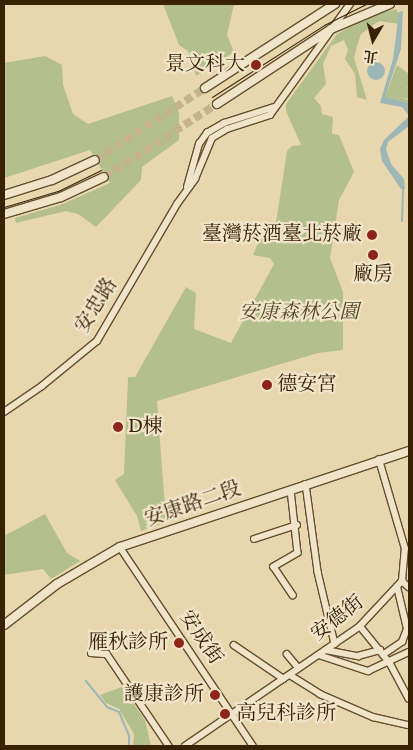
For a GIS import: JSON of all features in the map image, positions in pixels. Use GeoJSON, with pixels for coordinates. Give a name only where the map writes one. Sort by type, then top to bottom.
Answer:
{"type":"FeatureCollection","features":[{"type":"Feature","properties":{"kind":"street"},"geometry":{"type":"LineString","coordinates":[[205,88],[335,4]]}},
{"type":"Feature","properties":{"kind":"street","name":"安忠路"},"geometry":{"type":"LineString","coordinates":[[4,412],[42,386],[97,341],[186,189],[199,172],[212,138],[227,129],[263,119],[277,104],[350,4]]}},
{"type":"Feature","properties":{"kind":"street"},"geometry":{"type":"LineString","coordinates":[[217,104],[331,30],[390,4]]}},
{"type":"Feature","properties":{"kind":"street"},"geometry":{"type":"LineString","coordinates":[[4,195],[52,180],[95,160]]}},
{"type":"Feature","properties":{"kind":"street"},"geometry":{"type":"LineString","coordinates":[[4,214],[60,197],[104,177]]}},
{"type":"Feature","properties":{"kind":"street","name":"安康路二段"},"geometry":{"type":"LineString","coordinates":[[4,625],[57,584],[120,547],[409,450]]}},
{"type":"Feature","properties":{"kind":"street"},"geometry":{"type":"LineString","coordinates":[[379,460],[405,549],[407,568],[402,581],[409,587]]}},
{"type":"Feature","properties":{"kind":"street"},"geometry":{"type":"LineString","coordinates":[[306,484],[318,572],[335,644]]}},
{"type":"Feature","properties":{"kind":"street"},"geometry":{"type":"LineString","coordinates":[[291,490],[297,525],[298,553],[274,567],[294,595]]}},
{"type":"Feature","properties":{"kind":"street"},"geometry":{"type":"LineString","coordinates":[[254,539],[297,525]]}},
{"type":"Feature","properties":{"kind":"street","name":"安成街"},"geometry":{"type":"LineString","coordinates":[[120,547],[253,746]]}},
{"type":"Feature","properties":{"kind":"street","name":"安德街"},"geometry":{"type":"LineString","coordinates":[[185,746],[360,626],[402,581]]}},
{"type":"Feature","properties":{"kind":"street"},"geometry":{"type":"LineString","coordinates":[[326,650],[358,656],[382,652],[402,642],[407,629],[397,587]]}},
{"type":"Feature","properties":{"kind":"street"},"geometry":{"type":"LineString","coordinates":[[360,626],[390,663],[409,696]]}},
{"type":"Feature","properties":{"kind":"street"},"geometry":{"type":"LineString","coordinates":[[234,645],[284,679]]}},
{"type":"Feature","properties":{"kind":"street"},"geometry":{"type":"LineString","coordinates":[[92,652],[107,654],[168,746]]}},
{"type":"Feature","properties":{"kind":"street"},"geometry":{"type":"LineString","coordinates":[[319,655],[368,671],[390,663],[409,652]]}},
{"type":"Feature","properties":{"kind":"street"},"geometry":{"type":"LineString","coordinates":[[287,654],[298,667]]}},
{"type":"Feature","properties":{"kind":"street"},"geometry":{"type":"LineString","coordinates":[[290,675],[320,694],[373,717],[409,725]]}},
{"type":"Feature","properties":{"kind":"green space"},"geometry":{"type":"Polygon","coordinates":[[[163,4],[234,4],[227,35],[234,52],[196,76],[188,51],[179,45],[163,4]]]}},
{"type":"Feature","properties":{"kind":"green space","name":"安康森林公園"},"geometry":{"type":"Polygon","coordinates":[[[396,9],[400,15],[399,24],[379,21],[361,34],[357,46],[354,58],[367,100],[357,97],[355,74],[345,59],[348,50],[344,40],[331,46],[323,64],[326,84],[314,98],[321,106],[322,114],[333,117],[332,134],[339,135],[354,172],[339,200],[330,258],[343,292],[343,350],[318,353],[157,401],[166,522],[141,531],[137,516],[115,480],[124,474],[128,377],[135,377],[186,287],[196,293],[194,329],[231,343],[274,264],[270,258],[253,255],[261,236],[275,229],[287,151],[292,146],[301,145],[286,111],[286,104],[337,34],[372,15],[396,9]]]}},
{"type":"Feature","properties":{"kind":"green space"},"geometry":{"type":"Polygon","coordinates":[[[45,56],[62,65],[63,85],[73,114],[88,124],[172,96],[179,113],[179,140],[142,167],[141,180],[96,227],[78,214],[66,211],[16,223],[15,218],[63,204],[110,183],[90,150],[4,178],[4,63],[45,56]]]}},
{"type":"Feature","properties":{"kind":"green space"},"geometry":{"type":"Polygon","coordinates":[[[397,65],[409,74],[409,86],[405,89],[409,87],[409,99],[400,97],[409,100],[409,103],[385,97],[397,65]]]}},
{"type":"Feature","properties":{"kind":"green space"},"geometry":{"type":"Polygon","coordinates":[[[45,514],[67,553],[80,561],[51,579],[43,569],[4,575],[4,536],[45,514]]]}},
{"type":"Feature","properties":{"kind":"green space"},"geometry":{"type":"Polygon","coordinates":[[[122,687],[145,720],[151,746],[133,746],[134,734],[119,709],[106,703],[100,695],[122,687]]]}},
{"type":"Feature","properties":{"kind":"water"},"geometry":{"type":"Polygon","coordinates":[[[403,11],[401,49],[385,97],[409,103],[409,116],[402,107],[380,103],[393,59],[399,12],[403,11]]]}},
{"type":"Feature","properties":{"kind":"water"},"geometry":{"type":"Polygon","coordinates":[[[376,62],[383,64],[385,71],[383,78],[376,80],[369,78],[367,71],[369,64],[376,62]]]}},
{"type":"Feature","properties":{"kind":"water"},"geometry":{"type":"Polygon","coordinates":[[[409,116],[409,126],[388,142],[386,149],[391,164],[404,179],[405,189],[401,189],[382,161],[380,149],[384,140],[409,116]]]}},
{"type":"Feature","properties":{"kind":"waterway"},"geometry":{"type":"LineString","coordinates":[[402,221],[403,188]]}},
{"type":"Feature","properties":{"kind":"waterway"},"geometry":{"type":"LineString","coordinates":[[86,681],[107,707],[119,712],[129,735],[129,746]]}},
{"type":"Feature","properties":{"kind":"tunnel"},"geometry":{"type":"LineString","coordinates":[[95,160],[205,88]]}},
{"type":"Feature","properties":{"kind":"tunnel"},"geometry":{"type":"LineString","coordinates":[[104,177],[217,104]]}},
{"type":"Feature","properties":{"kind":"tram line"},"geometry":{"type":"LineString","coordinates":[[212,97],[324,25],[366,4]]}},
{"type":"Feature","properties":{"kind":"tram line"},"geometry":{"type":"LineString","coordinates":[[4,207],[58,191],[101,170]]}},
{"type":"Feature","properties":{"kind":"place","name":"景文科大"},"geometry":{"type":"Point","coordinates":[256,65]}},
{"type":"Feature","properties":{"kind":"place","name":"臺灣菸酒臺北菸廠"},"geometry":{"type":"Point","coordinates":[372,235]}},
{"type":"Feature","properties":{"kind":"place","name":"廠房"},"geometry":{"type":"Point","coordinates":[373,255]}},
{"type":"Feature","properties":{"kind":"place","name":"德安宮"},"geometry":{"type":"Point","coordinates":[267,385]}},
{"type":"Feature","properties":{"kind":"place","name":"D棟"},"geometry":{"type":"Point","coordinates":[118,427]}},
{"type":"Feature","properties":{"kind":"place","name":"雁秋診所"},"geometry":{"type":"Point","coordinates":[179,643]}},
{"type":"Feature","properties":{"kind":"place","name":"護康診所"},"geometry":{"type":"Point","coordinates":[215,695]}},
{"type":"Feature","properties":{"kind":"place","name":"高兒科診所"},"geometry":{"type":"Point","coordinates":[225,714]}}]}
